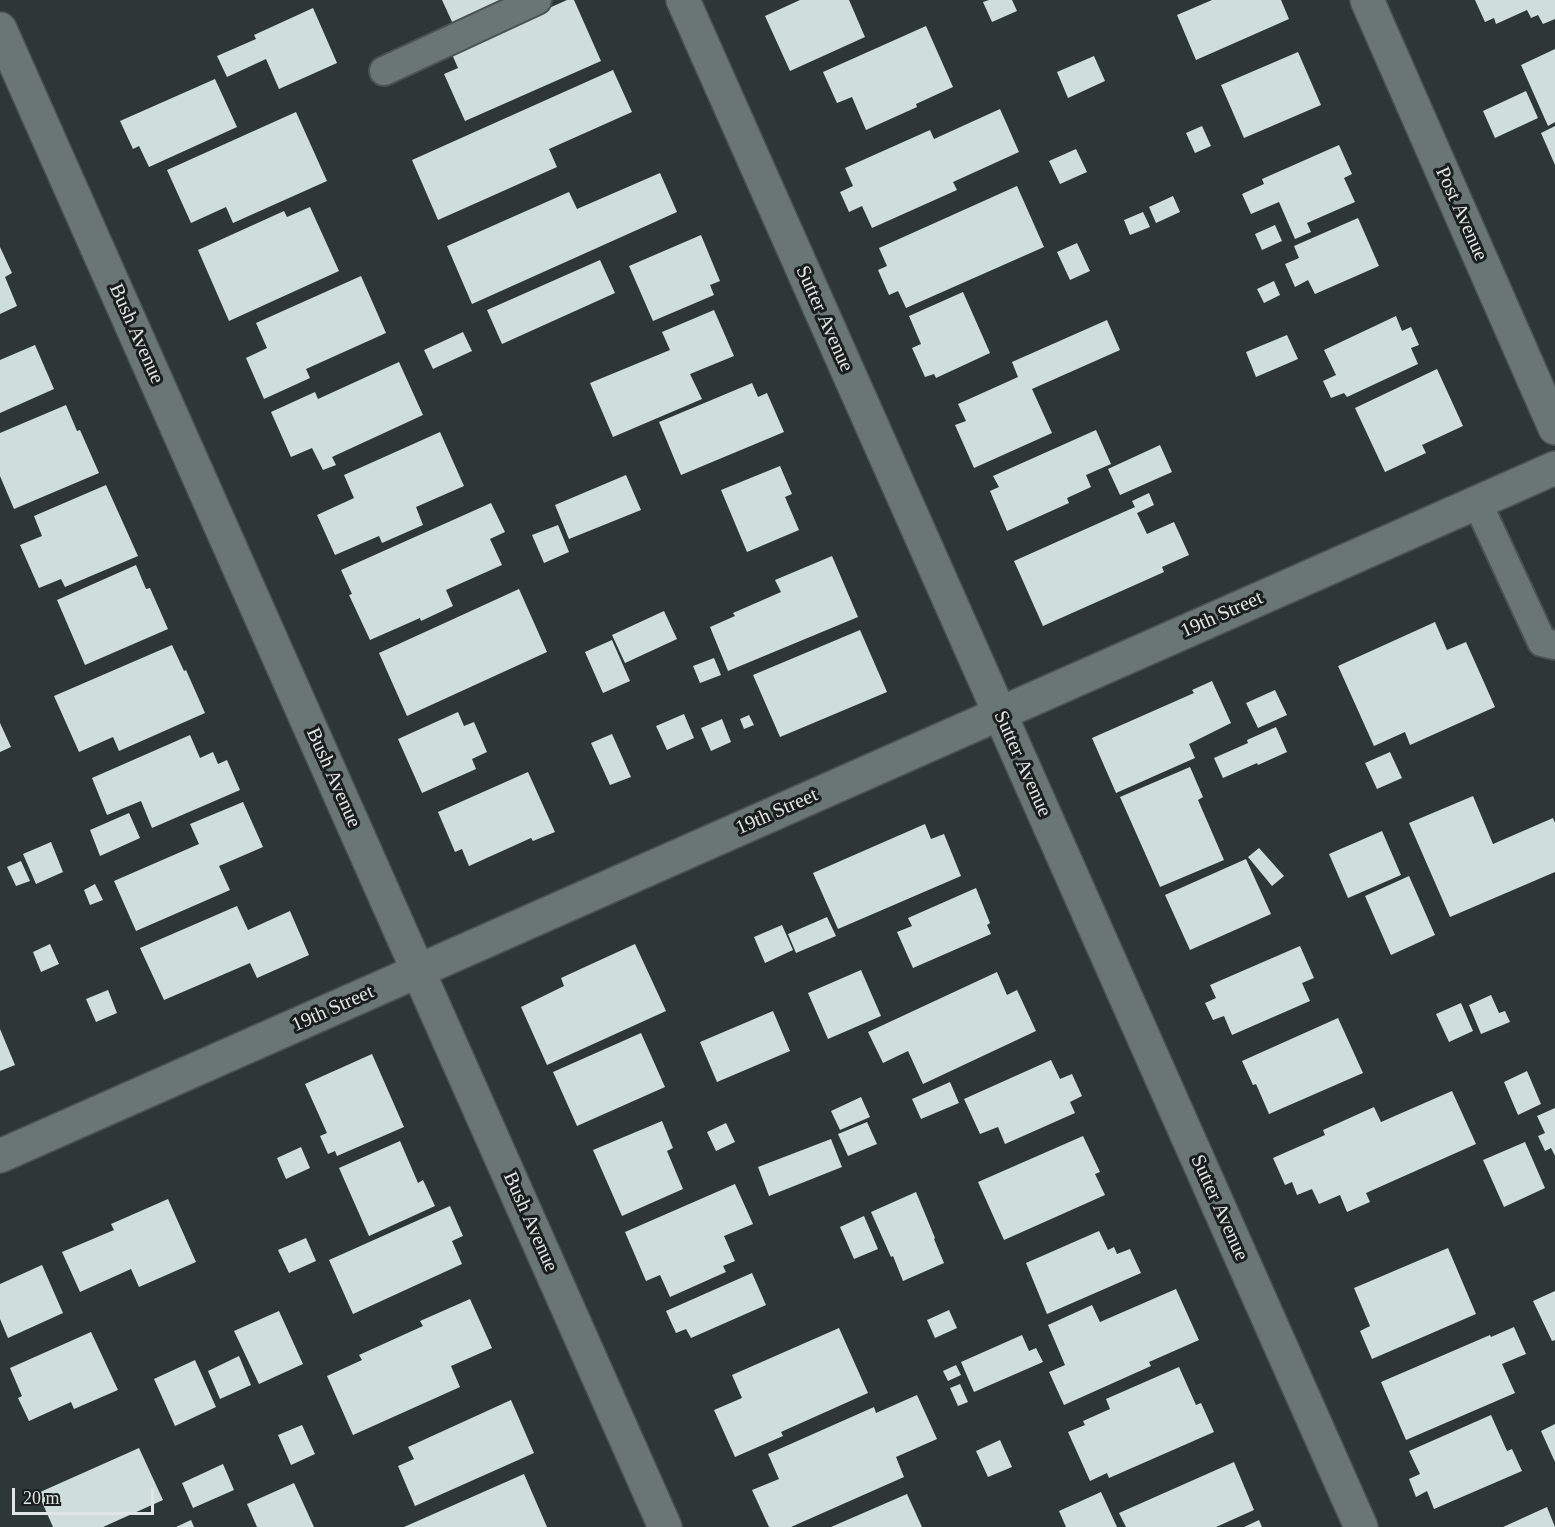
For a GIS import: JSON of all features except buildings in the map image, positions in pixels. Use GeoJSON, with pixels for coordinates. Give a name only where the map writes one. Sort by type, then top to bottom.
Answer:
{"type":"FeatureCollection","features":[{"type":"Feature","properties":{"kind":"street","name":"Sutter Avenue"},"geometry":{"type":"LineString","coordinates":[[683,0],[1361,1527]]}},
{"type":"Feature","properties":{"kind":"street","name":"Post Avenue"},"geometry":{"type":"LineString","coordinates":[[1367,0],[1555,428]]}},
{"type":"Feature","properties":{"kind":"street","name":"Bush Avenue"},"geometry":{"type":"LineString","coordinates":[[0,28],[666,1527]]}},
{"type":"Feature","properties":{"kind":"street","name":"19th Street"},"geometry":{"type":"LineString","coordinates":[[0,1156],[1555,468]]}},
{"type":"Feature","properties":{"kind":"lane"},"geometry":{"type":"LineString","coordinates":[[384,71],[537,0]]}},
{"type":"Feature","properties":{"kind":"lane"},"geometry":{"type":"LineString","coordinates":[[1477,502],[1542,642],[1555,645]]}}]}
